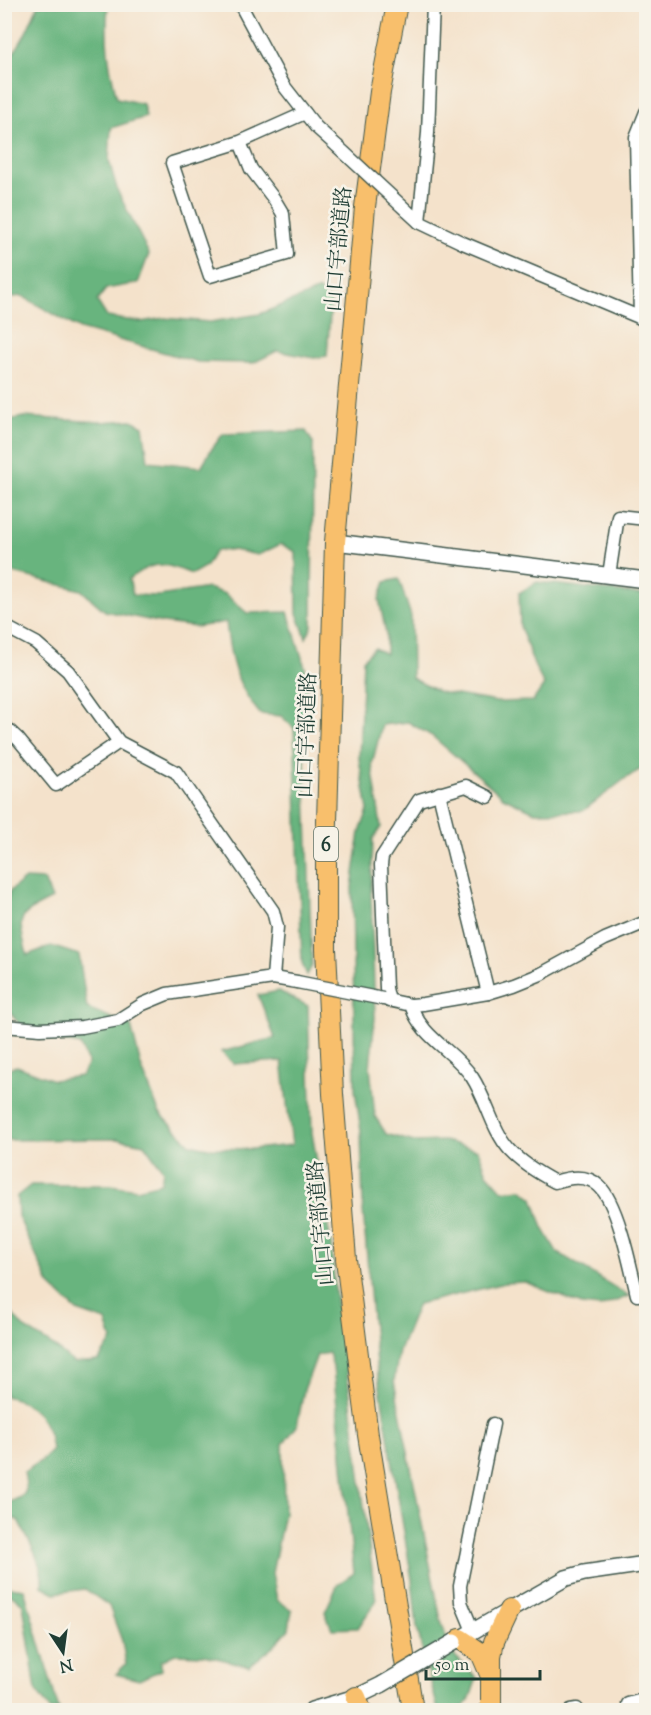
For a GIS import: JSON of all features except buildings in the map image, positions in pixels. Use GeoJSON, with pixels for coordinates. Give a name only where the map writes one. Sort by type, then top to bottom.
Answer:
{"type":"FeatureCollection","features":[{"type":"Feature","properties":{"kind":"main road","name":"山口宇部道路"},"geometry":{"type":"LineString","coordinates":[[397,4],[380,92],[365,207],[335,542],[326,856],[326,949],[333,1094],[346,1259],[383,1534],[415,1710]]}},
{"type":"Feature","properties":{"kind":"main road"},"geometry":{"type":"LineString","coordinates":[[491,1710],[490,1676],[494,1642],[509,1610]]}},
{"type":"Feature","properties":{"kind":"main road"},"geometry":{"type":"LineString","coordinates":[[463,1637],[481,1653],[490,1676]]}},
{"type":"Feature","properties":{"kind":"street"},"geometry":{"type":"LineString","coordinates":[[240,4],[284,86],[316,127],[418,222],[643,319],[642,212],[636,137],[646,112]]}},
{"type":"Feature","properties":{"kind":"street"},"geometry":{"type":"LineString","coordinates":[[418,222],[428,133],[433,4]]}},
{"type":"Feature","properties":{"kind":"street"},"geometry":{"type":"LineString","coordinates":[[240,142],[251,169],[283,214],[287,254],[210,276],[172,163],[240,142],[305,113]]}},
{"type":"Feature","properties":{"kind":"street"},"geometry":{"type":"LineString","coordinates":[[609,575],[618,516],[646,519]]}},
{"type":"Feature","properties":{"kind":"street"},"geometry":{"type":"LineString","coordinates":[[335,542],[646,580]]}},
{"type":"Feature","properties":{"kind":"street"},"geometry":{"type":"LineString","coordinates":[[4,626],[36,643],[68,671],[119,742],[176,772],[273,911],[277,927],[273,978]]}},
{"type":"Feature","properties":{"kind":"street"},"geometry":{"type":"LineString","coordinates":[[4,726],[56,784],[119,742]]}},
{"type":"Feature","properties":{"kind":"street"},"geometry":{"type":"LineString","coordinates":[[386,1000],[382,856],[419,800],[466,786],[488,797]]}},
{"type":"Feature","properties":{"kind":"street"},"geometry":{"type":"LineString","coordinates":[[439,793],[488,993]]}},
{"type":"Feature","properties":{"kind":"street"},"geometry":{"type":"LineString","coordinates":[[4,1026],[40,1029],[82,1027],[118,1020],[144,1004],[167,994],[273,978],[411,1005],[488,993],[514,985],[541,974],[604,939],[646,922],[646,930]]}},
{"type":"Feature","properties":{"kind":"street"},"geometry":{"type":"LineString","coordinates":[[411,1005],[421,1028],[471,1076],[499,1133],[510,1150],[555,1182],[569,1177],[589,1179],[600,1186],[608,1198],[624,1239],[637,1295],[646,1294]]}},
{"type":"Feature","properties":{"kind":"street"},"geometry":{"type":"LineString","coordinates":[[463,1637],[460,1586],[493,1424]]}},
{"type":"Feature","properties":{"kind":"street"},"geometry":{"type":"LineString","coordinates":[[312,1710],[358,1704],[381,1685],[566,1578],[584,1572],[646,1564]]}},
{"type":"Feature","properties":{"kind":"street"},"geometry":{"type":"LineString","coordinates":[[628,1704],[646,1699]]}},
{"type":"Feature","properties":{"kind":"green space"},"geometry":{"type":"Polygon","coordinates":[[[38,5],[108,5],[108,52],[117,98],[143,104],[146,117],[111,128],[109,161],[118,192],[149,254],[138,283],[106,289],[97,301],[107,317],[141,322],[164,318],[210,322],[260,314],[319,290],[331,301],[327,356],[314,358],[277,351],[253,363],[198,362],[80,329],[22,296],[5,298],[5,61],[16,50],[38,5]]]}},
{"type":"Feature","properties":{"kind":"green space"},"geometry":{"type":"Polygon","coordinates":[[[23,417],[100,422],[132,420],[143,426],[148,461],[201,467],[223,434],[306,431],[313,443],[312,626],[306,638],[297,613],[296,552],[281,544],[258,555],[233,550],[215,551],[206,566],[192,574],[166,565],[159,565],[146,568],[129,579],[133,595],[159,596],[208,588],[225,594],[247,613],[288,612],[308,677],[305,758],[312,966],[307,975],[302,964],[294,728],[281,716],[260,714],[252,703],[235,671],[226,622],[196,627],[105,611],[81,590],[5,571],[5,421],[23,417]]]}},
{"type":"Feature","properties":{"kind":"green space"},"geometry":{"type":"Polygon","coordinates":[[[399,579],[411,616],[412,678],[439,692],[497,702],[533,701],[544,685],[520,626],[519,593],[537,582],[646,595],[646,766],[626,778],[583,811],[535,812],[503,797],[432,736],[408,722],[382,725],[372,764],[381,827],[373,839],[371,892],[375,1018],[370,1067],[375,1116],[386,1134],[414,1142],[444,1141],[478,1150],[487,1173],[503,1191],[521,1189],[533,1198],[543,1228],[557,1252],[629,1296],[600,1307],[582,1305],[525,1282],[505,1283],[418,1304],[399,1351],[394,1381],[441,1621],[451,1652],[477,1678],[466,1705],[449,1710],[438,1710],[417,1628],[412,1580],[376,1364],[363,1210],[361,1131],[355,1090],[352,887],[360,832],[368,810],[359,759],[363,660],[374,648],[386,654],[386,634],[379,599],[385,582],[399,579]]]}},
{"type":"Feature","properties":{"kind":"green space"},"geometry":{"type":"Polygon","coordinates":[[[25,879],[44,880],[52,899],[31,910],[22,919],[21,925],[27,955],[51,946],[79,955],[87,1008],[131,1026],[141,1066],[159,1112],[190,1144],[208,1148],[252,1149],[292,1145],[282,1061],[234,1064],[221,1052],[275,1038],[258,995],[279,991],[308,1006],[312,1133],[331,1243],[336,1300],[376,1601],[358,1628],[332,1629],[325,1612],[338,1584],[354,1573],[333,1367],[329,1353],[317,1355],[304,1390],[297,1426],[283,1444],[284,1513],[272,1573],[277,1600],[292,1610],[289,1629],[273,1647],[249,1666],[204,1655],[175,1654],[161,1661],[161,1670],[139,1680],[116,1674],[126,1664],[122,1641],[109,1606],[85,1589],[55,1593],[42,1586],[38,1561],[31,1544],[18,1520],[5,1517],[5,1504],[22,1496],[26,1490],[24,1472],[41,1461],[52,1450],[47,1430],[38,1414],[24,1403],[5,1396],[4,1304],[23,1327],[52,1345],[74,1363],[98,1361],[112,1340],[106,1321],[77,1311],[49,1284],[18,1216],[17,1196],[31,1185],[111,1185],[137,1189],[161,1183],[163,1170],[144,1144],[118,1139],[5,1140],[5,1069],[17,1066],[53,1080],[81,1076],[88,1063],[80,1045],[26,1033],[10,1012],[5,978],[5,907],[10,891],[25,879]]]}},
{"type":"Feature","properties":{"kind":"green space"},"geometry":{"type":"Polygon","coordinates":[[[4,1586],[24,1589],[59,1710],[50,1710],[36,1690],[23,1604],[11,1594],[5,1598],[4,1586]]]}}]}
